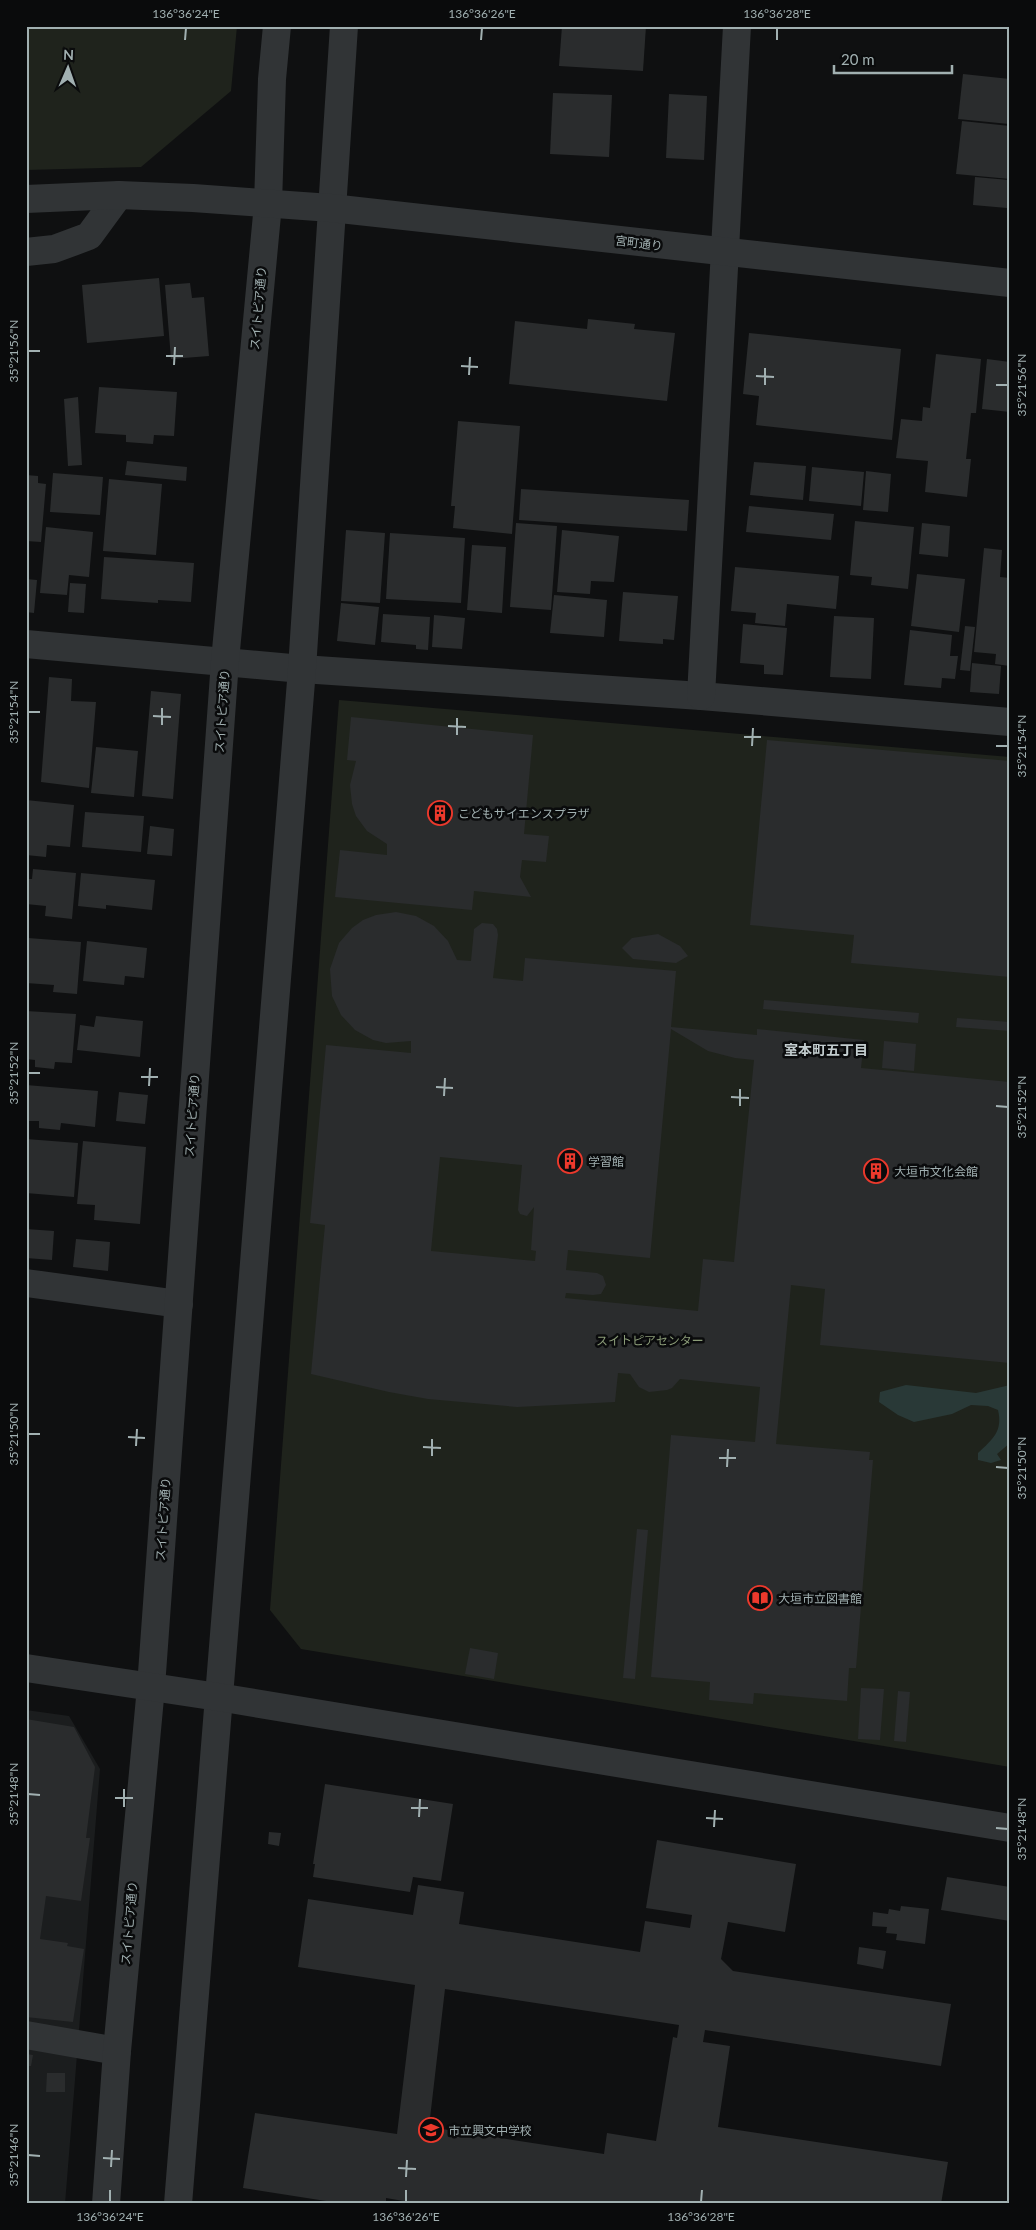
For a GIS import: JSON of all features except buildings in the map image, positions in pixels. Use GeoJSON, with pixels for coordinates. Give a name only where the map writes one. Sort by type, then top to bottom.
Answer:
{"type":"FeatureCollection","features":[{"type":"Feature","properties":{"kind":"street","name":"スイトピア通り"},"geometry":{"type":"LineString","coordinates":[[106,2204],[117,2050],[151,1687],[225,661],[268,204],[272,79],[277,26]]}},
{"type":"Feature","properties":{"kind":"street"},"geometry":{"type":"LineString","coordinates":[[178,2204],[302,669],[344,26]]}},
{"type":"Feature","properties":{"kind":"street"},"geometry":{"type":"LineString","coordinates":[[701,696],[737,26]]}},
{"type":"Feature","properties":{"kind":"street","name":"宮町通り"},"geometry":{"type":"LineString","coordinates":[[26,199],[118,195],[194,198],[331,208],[1010,283]]}},
{"type":"Feature","properties":{"kind":"street"},"geometry":{"type":"LineString","coordinates":[[26,252],[54,250],[89,236],[118,195]]}},
{"type":"Feature","properties":{"kind":"street"},"geometry":{"type":"LineString","coordinates":[[26,644],[302,669],[701,696],[1010,722]]}},
{"type":"Feature","properties":{"kind":"street"},"geometry":{"type":"LineString","coordinates":[[26,1283],[179,1304]]}},
{"type":"Feature","properties":{"kind":"street"},"geometry":{"type":"LineString","coordinates":[[26,1668],[218,1697],[1010,1828]]}},
{"type":"Feature","properties":{"kind":"street"},"geometry":{"type":"LineString","coordinates":[[26,2035],[117,2050]]}},
{"type":"Feature","properties":{"kind":"shaded area"},"geometry":{"type":"Polygon","coordinates":[[[906,1385],[976,1393],[1010,1385],[1010,1443],[997,1454],[1001,1460],[991,1463],[978,1460],[978,1453],[992,1439],[998,1429],[998,1410],[988,1406],[971,1405],[952,1414],[914,1422],[898,1415],[879,1402],[880,1392],[906,1385]]]}},
{"type":"Feature","properties":{"kind":"shaded area"},"geometry":{"type":"Polygon","coordinates":[[[26,1710],[69,1716],[100,1769],[65,2204],[26,2204],[26,1710]]]}},
{"type":"Feature","properties":{"kind":"green space"},"geometry":{"type":"Polygon","coordinates":[[[26,26],[237,26],[231,91],[141,167],[26,170],[26,26]]]}},
{"type":"Feature","properties":{"kind":"green space","name":"スイトピアセンター"},"geometry":{"type":"Polygon","coordinates":[[[339,700],[1010,757],[1010,1767],[301,1649],[270,1610],[339,700]]]}},
{"type":"Feature","properties":{"kind":"place","name":"こどもサイエンスプラザ"},"geometry":{"type":"Point","coordinates":[440,813]}},
{"type":"Feature","properties":{"kind":"place","name":"学習館"},"geometry":{"type":"Point","coordinates":[570,1161]}},
{"type":"Feature","properties":{"kind":"place","name":"大垣市文化会館"},"geometry":{"type":"Point","coordinates":[876,1171]}},
{"type":"Feature","properties":{"kind":"place","name":"大垣市立図書館"},"geometry":{"type":"Point","coordinates":[760,1598]}},
{"type":"Feature","properties":{"kind":"place","name":"市立興文中学校"},"geometry":{"type":"Point","coordinates":[431,2130]}},
{"type":"Feature","properties":{"kind":"district","name":"室本町五丁目"},"geometry":{"type":"Point","coordinates":[826,1049]}}]}
